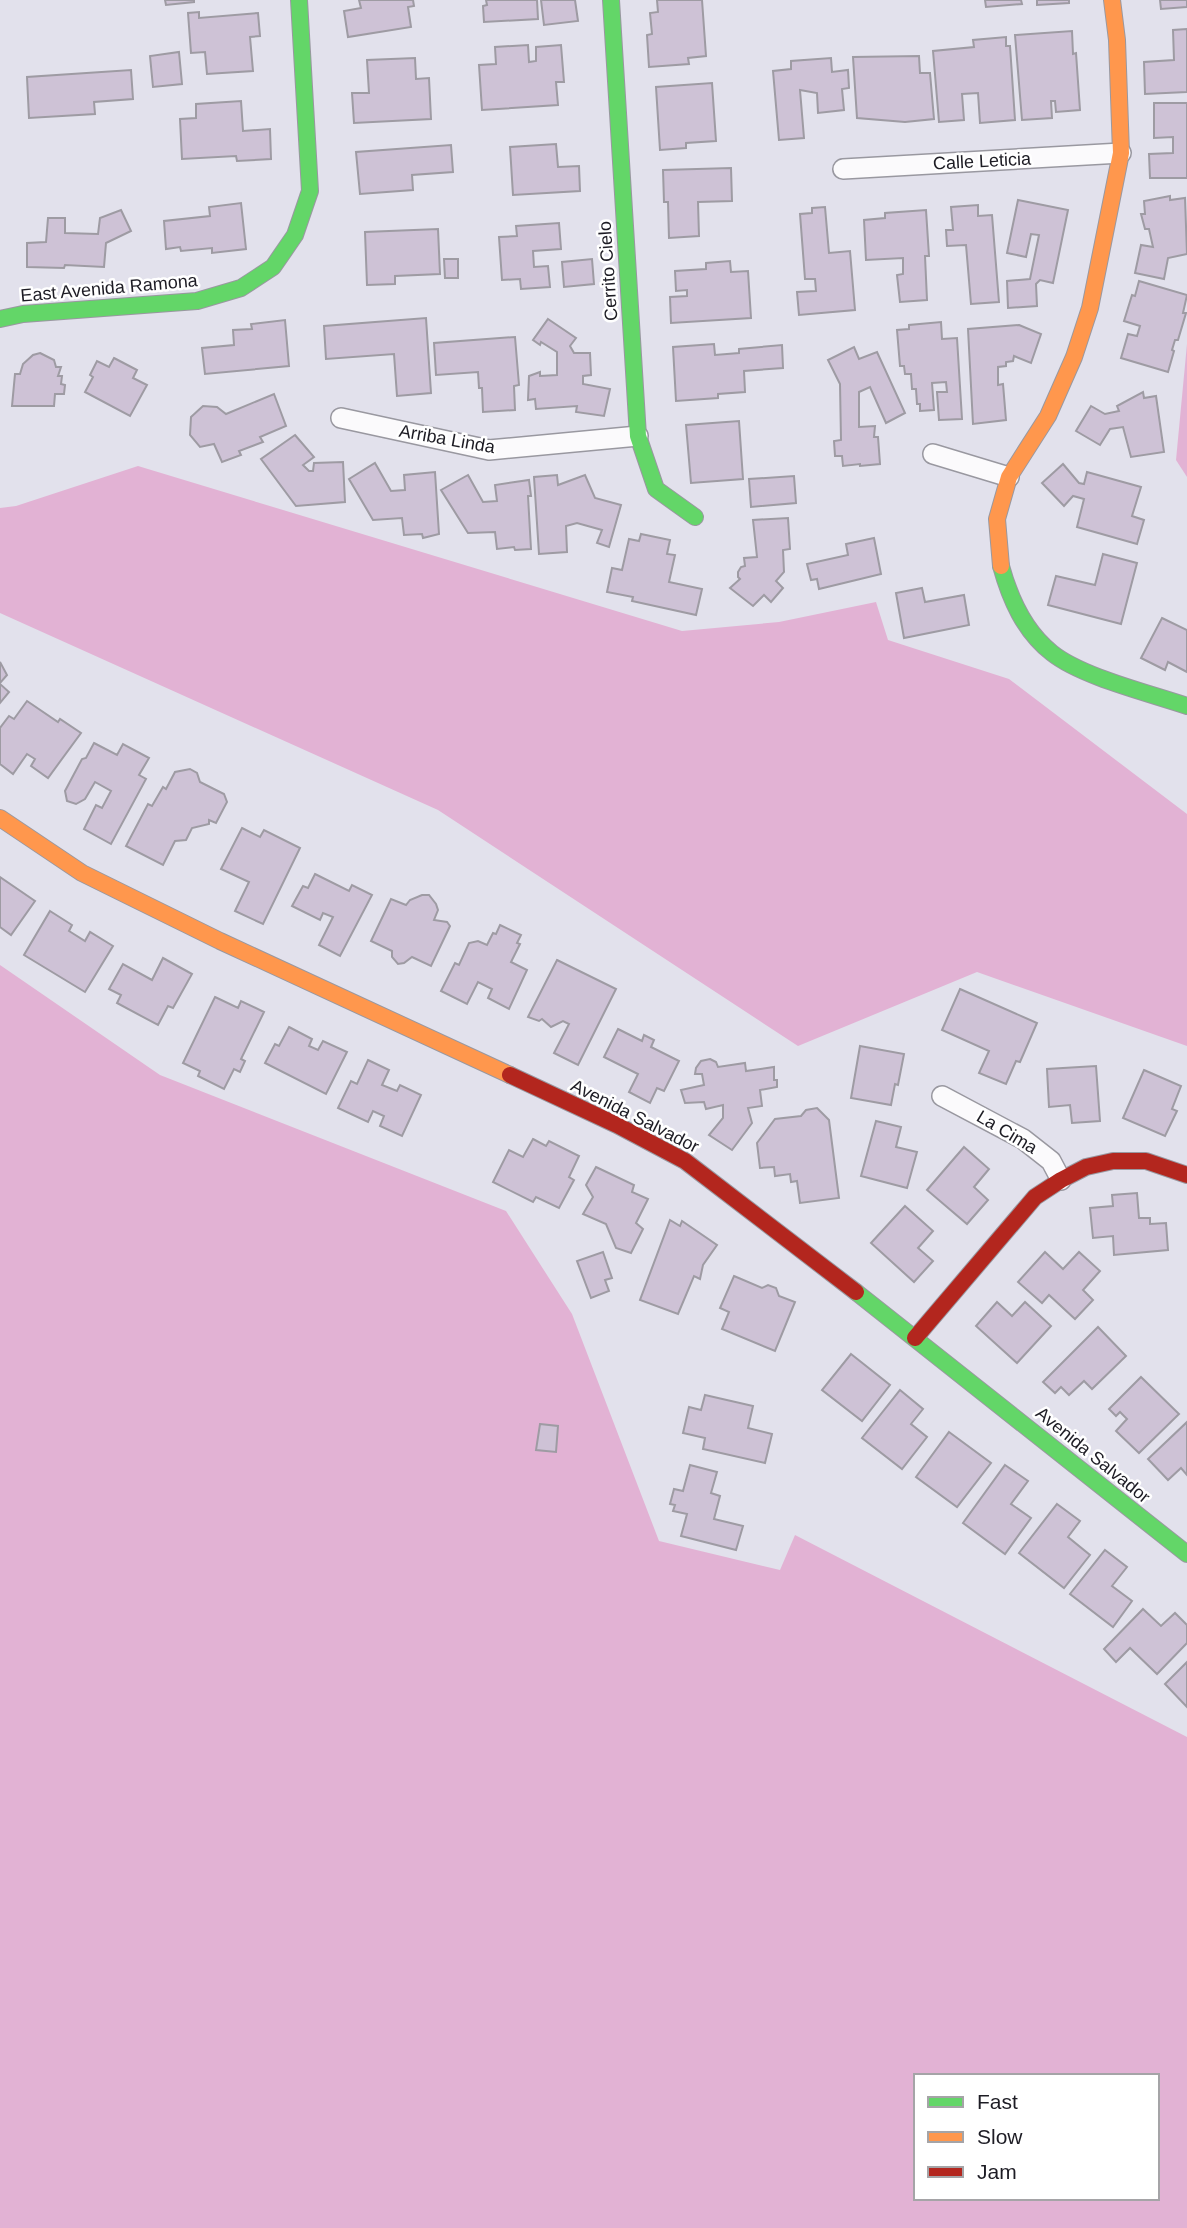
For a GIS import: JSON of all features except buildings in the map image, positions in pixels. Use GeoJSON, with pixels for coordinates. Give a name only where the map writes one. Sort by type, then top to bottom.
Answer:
{"type":"FeatureCollection","features":[{"type":"Feature","properties":{"kind":"street","name":"East Avenida Ramona"},"geometry":{"type":"LineString","coordinates":[[0,319],[23,313],[197,301],[225,295],[263,277],[282,257],[304,219],[310,191],[299,0]]}},
{"type":"Feature","properties":{"kind":"street","name":"Cerrito Cielo"},"geometry":{"type":"LineString","coordinates":[[611,0],[638,436],[656,489],[695,517]]}},
{"type":"Feature","properties":{"kind":"street"},"geometry":{"type":"LineString","coordinates":[[1112,0],[1117,40],[1121,153],[1090,307],[1074,357],[1048,416],[1009,477],[997,519],[999,560],[1007,589],[1020,617],[1052,653],[1091,674],[1187,706]]}},
{"type":"Feature","properties":{"kind":"street","name":"Calle Leticia"},"geometry":{"type":"LineString","coordinates":[[843,169],[1121,153]]}},
{"type":"Feature","properties":{"kind":"street","name":"Arriba Linda"},"geometry":{"type":"LineString","coordinates":[[341,418],[489,450],[638,436]]}},
{"type":"Feature","properties":{"kind":"street"},"geometry":{"type":"LineString","coordinates":[[933,454],[1009,477]]}},
{"type":"Feature","properties":{"kind":"street","name":"Avenida Salvador"},"geometry":{"type":"LineString","coordinates":[[0,818],[82,873],[220,942],[617,1125],[685,1161],[915,1338],[1187,1554]]}},
{"type":"Feature","properties":{"kind":"street","name":"La Cima"},"geometry":{"type":"LineString","coordinates":[[942,1096],[1023,1139],[1051,1161],[1060,1180]]}},
{"type":"Feature","properties":{"kind":"street"},"geometry":{"type":"LineString","coordinates":[[915,1338],[1035,1197],[1060,1180],[1086,1167],[1113,1161],[1146,1161],[1187,1175]]}},
{"type":"Feature","properties":{"kind":"shaded area"},"geometry":{"type":"Polygon","coordinates":[[[1187,344],[1187,477],[1176,460],[1187,344]]]}},
{"type":"Feature","properties":{"kind":"shaded area"},"geometry":{"type":"Polygon","coordinates":[[[138,466],[682,631],[779,622],[876,602],[888,640],[1009,679],[1187,814],[1187,1046],[977,972],[798,1046],[438,810],[0,613],[0,508],[16,506],[138,466]]]}},
{"type":"Feature","properties":{"kind":"shaded area"},"geometry":{"type":"Polygon","coordinates":[[[0,965],[160,1075],[506,1211],[572,1314],[659,1541],[780,1570],[795,1535],[1187,1737],[1187,2228],[0,2228],[0,965]]]}},
{"type":"Feature","properties":{"kind":"traffic: fast"},"geometry":{"type":"LineString","coordinates":[[0,319],[23,314],[197,301],[241,288],[273,267],[295,235],[310,191],[299,0]]}},
{"type":"Feature","properties":{"kind":"traffic: fast"},"geometry":{"type":"LineString","coordinates":[[611,0],[638,436],[656,489],[695,517]]}},
{"type":"Feature","properties":{"kind":"traffic: fast"},"geometry":{"type":"LineString","coordinates":[[1001,566],[1019,614],[1033,635],[1052,653],[1080,670],[1187,706]]}},
{"type":"Feature","properties":{"kind":"traffic: fast"},"geometry":{"type":"LineString","coordinates":[[856,1292],[1187,1554]]}},
{"type":"Feature","properties":{"kind":"traffic: slow"},"geometry":{"type":"LineString","coordinates":[[1001,566],[997,519],[1009,477],[1048,416],[1074,357],[1090,308],[1121,153],[1117,40],[1112,0]]}},
{"type":"Feature","properties":{"kind":"traffic: slow"},"geometry":{"type":"LineString","coordinates":[[0,818],[82,873],[220,941],[510,1075]]}},
{"type":"Feature","properties":{"kind":"traffic: jam"},"geometry":{"type":"LineString","coordinates":[[510,1075],[617,1125],[685,1161],[856,1292]]}},
{"type":"Feature","properties":{"kind":"traffic: jam"},"geometry":{"type":"LineString","coordinates":[[915,1338],[1035,1197],[1061,1180],[1086,1167],[1113,1161],[1146,1161],[1187,1175]]}}]}
